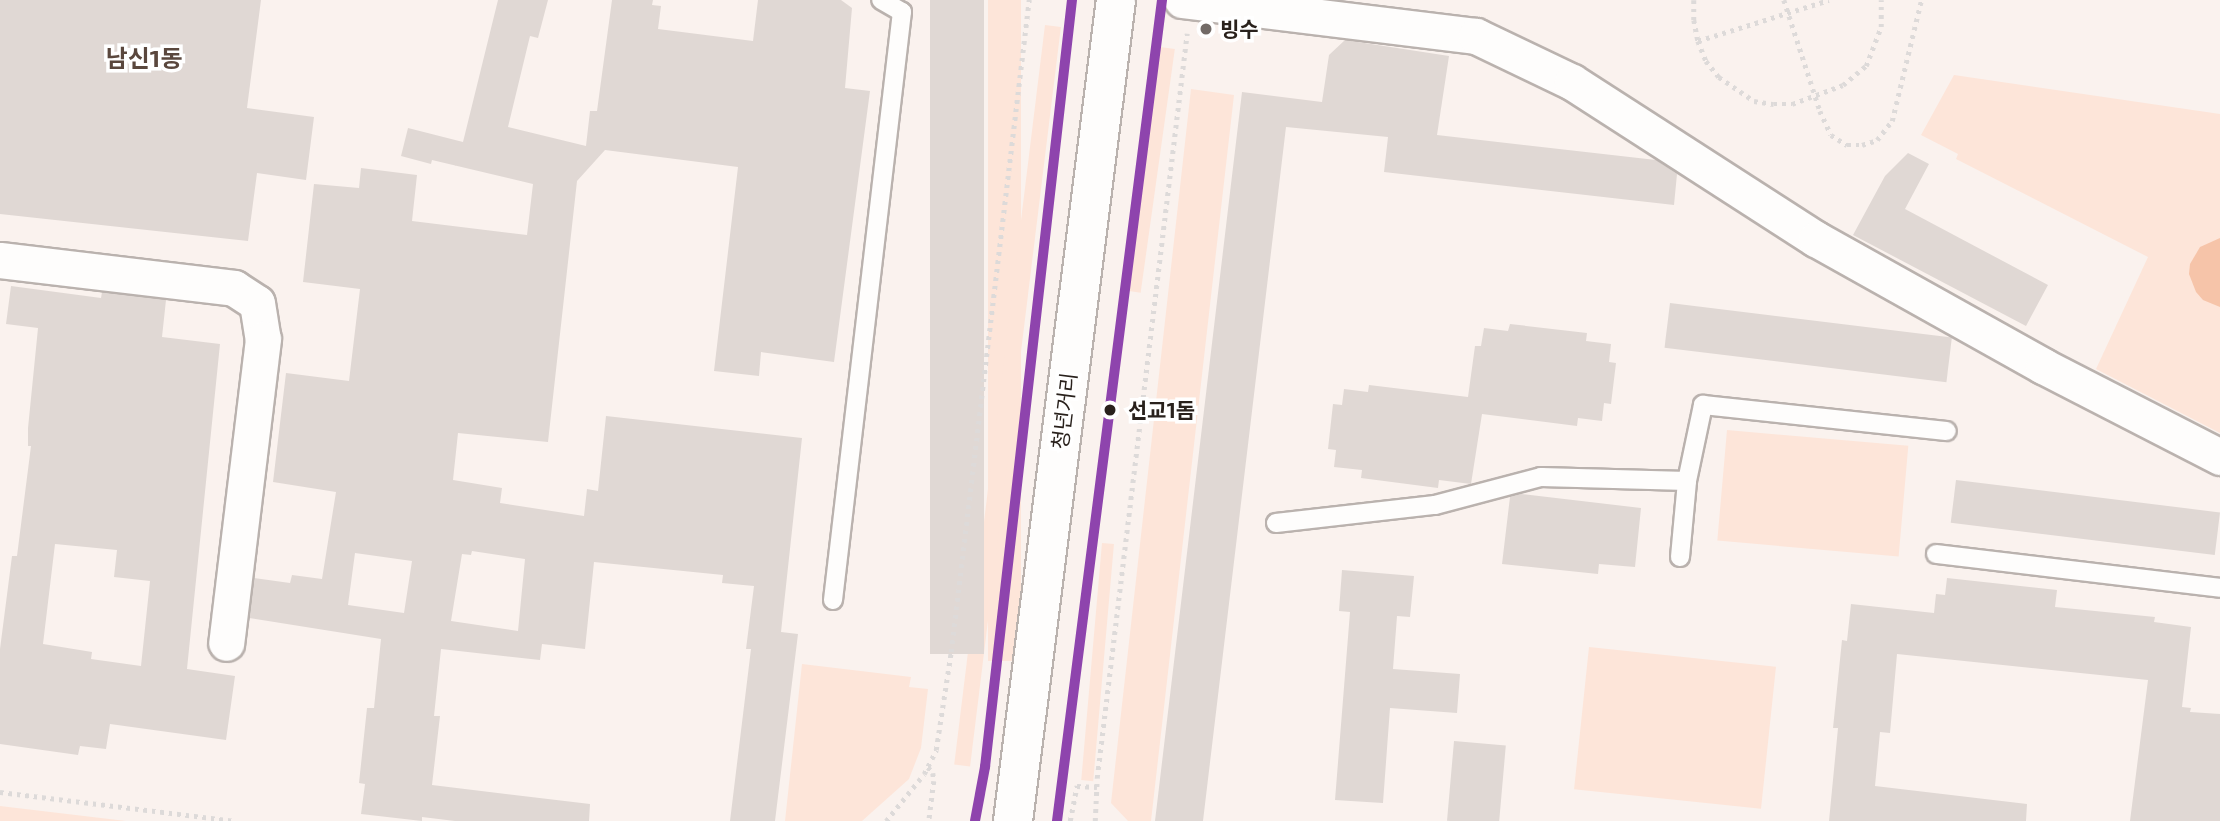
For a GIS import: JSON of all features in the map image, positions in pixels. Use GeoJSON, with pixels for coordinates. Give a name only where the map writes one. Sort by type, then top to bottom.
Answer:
{"type":"FeatureCollection","features":[{"type":"Feature","properties":{"kind":"main road","name":"청년거리"},"geometry":{"type":"LineString","coordinates":[[1013,821],[1116,0]]}},
{"type":"Feature","properties":{"kind":"street"},"geometry":{"type":"LineString","coordinates":[[1186,1],[1273,6],[1476,36],[1572,82],[1816,239],[2043,366],[2220,457]]}},
{"type":"Feature","properties":{"kind":"street"},"geometry":{"type":"LineString","coordinates":[[0,260],[234,288],[257,303],[263,339],[226,643]]}},
{"type":"Feature","properties":{"kind":"lane"},"geometry":{"type":"LineString","coordinates":[[833,600],[902,12],[881,0]]}},
{"type":"Feature","properties":{"kind":"lane"},"geometry":{"type":"LineString","coordinates":[[1679,557],[1687,481],[1703,405],[1947,431]]}},
{"type":"Feature","properties":{"kind":"lane"},"geometry":{"type":"LineString","coordinates":[[1276,523],[1435,505],[1541,477],[1687,481]]}},
{"type":"Feature","properties":{"kind":"lane"},"geometry":{"type":"LineString","coordinates":[[1936,554],[2220,588]]}},
{"type":"Feature","properties":{"kind":"path"},"geometry":{"type":"LineString","coordinates":[[886,821],[928,767],[936,750],[951,652],[1029,0]]}},
{"type":"Feature","properties":{"kind":"path"},"geometry":{"type":"LineString","coordinates":[[1694,0],[1698,41],[1706,61],[1719,78],[1754,101],[1792,104],[1843,85],[1866,66],[1881,27],[1881,0]]}},
{"type":"Feature","properties":{"kind":"path"},"geometry":{"type":"LineString","coordinates":[[1784,0],[1831,135],[1847,145],[1862,145],[1877,140],[1892,121],[1921,1]]}},
{"type":"Feature","properties":{"kind":"path"},"geometry":{"type":"LineString","coordinates":[[1698,41],[1829,0]]}},
{"type":"Feature","properties":{"kind":"path"},"geometry":{"type":"LineString","coordinates":[[1095,821],[1186,1]]}},
{"type":"Feature","properties":{"kind":"path"},"geometry":{"type":"LineString","coordinates":[[928,767],[933,773],[934,781],[929,821]]}},
{"type":"Feature","properties":{"kind":"path"},"geometry":{"type":"LineString","coordinates":[[1070,821],[1077,786],[1097,787]]}},
{"type":"Feature","properties":{"kind":"path"},"geometry":{"type":"LineString","coordinates":[[0,792],[235,821]]}},
{"type":"Feature","properties":{"kind":"shaded area"},"geometry":{"type":"Polygon","coordinates":[[[988,0],[1021,0],[1021,661],[988,661],[988,0]]]}},
{"type":"Feature","properties":{"kind":"shaded area"},"geometry":{"type":"Polygon","coordinates":[[[1045,25],[1061,27],[970,766],[954,764],[1045,25]]]}},
{"type":"Feature","properties":{"kind":"shaded area"},"geometry":{"type":"Polygon","coordinates":[[[1160,47],[1175,49],[1141,293],[1126,291],[1160,47]]]}},
{"type":"Feature","properties":{"kind":"shaded area"},"geometry":{"type":"Polygon","coordinates":[[[1954,75],[2220,114],[2220,433],[2096,369],[2148,257],[1956,159],[1958,154],[1921,135],[1954,75]]]}},
{"type":"Feature","properties":{"kind":"shaded area"},"geometry":{"type":"Polygon","coordinates":[[[1191,89],[1234,95],[1151,821],[1128,821],[1111,803],[1191,89]]]}},
{"type":"Feature","properties":{"kind":"shaded area"},"geometry":{"type":"Polygon","coordinates":[[[2220,238],[2220,307],[2203,300],[2196,292],[2189,274],[2190,264],[2200,247],[2220,238]]]}},
{"type":"Feature","properties":{"kind":"shaded area"},"geometry":{"type":"Polygon","coordinates":[[[1727,430],[1908,446],[1899,556],[1717,541],[1727,430]]]}},
{"type":"Feature","properties":{"kind":"shaded area"},"geometry":{"type":"Polygon","coordinates":[[[1102,543],[1114,544],[1093,781],[1081,780],[1102,543]]]}},
{"type":"Feature","properties":{"kind":"shaded area"},"geometry":{"type":"Polygon","coordinates":[[[1589,647],[1776,667],[1761,809],[1574,789],[1589,647]]]}},
{"type":"Feature","properties":{"kind":"shaded area"},"geometry":{"type":"Polygon","coordinates":[[[802,664],[911,677],[909,687],[928,689],[921,748],[909,779],[862,821],[785,821],[802,664]]]}},
{"type":"Feature","properties":{"kind":"shaded area"},"geometry":{"type":"Polygon","coordinates":[[[0,806],[126,821],[0,821],[0,806]]]}},
{"type":"Feature","properties":{"kind":"building"},"geometry":{"type":"Polygon","coordinates":[[[0,0],[261,0],[247,108],[314,117],[306,180],[257,173],[248,241],[0,214],[0,0]]]}},
{"type":"Feature","properties":{"kind":"building"},"geometry":{"type":"Polygon","coordinates":[[[498,0],[548,0],[538,38],[530,36],[508,127],[586,146],[590,111],[597,111],[612,0],[653,0],[652,5],[661,6],[658,29],[753,41],[758,0],[841,0],[852,8],[845,88],[870,91],[834,362],[761,352],[759,376],[714,371],[738,167],[605,150],[577,181],[548,442],[458,433],[453,480],[502,488],[500,503],[584,516],[587,489],[598,491],[606,416],[802,438],[781,632],[798,634],[775,821],[730,821],[751,649],[746,649],[754,586],[722,583],[723,575],[594,562],[585,649],[542,644],[540,660],[441,649],[434,716],[440,716],[432,785],[590,804],[589,821],[455,821],[422,817],[422,821],[361,814],[365,784],[359,783],[367,708],[374,708],[381,639],[249,618],[254,578],[290,583],[292,575],[322,579],[336,492],[273,482],[286,373],[349,381],[360,289],[303,282],[314,184],[359,188],[361,168],[417,175],[412,221],[527,235],[533,184],[432,160],[431,164],[401,156],[408,128],[463,142],[498,0]],[[472,551],[471,555],[462,554],[451,621],[518,631],[525,559],[472,551]],[[355,553],[348,605],[404,613],[412,561],[355,553]]]}},
{"type":"Feature","properties":{"kind":"building"},"geometry":{"type":"Polygon","coordinates":[[[930,0],[984,0],[984,654],[930,654],[930,0]]]}},
{"type":"Feature","properties":{"kind":"building"},"geometry":{"type":"Polygon","coordinates":[[[1345,40],[1449,56],[1437,135],[1656,160],[1677,174],[1674,205],[1384,172],[1388,137],[1286,127],[1203,821],[1155,821],[1242,92],[1322,102],[1329,55],[1345,40]]]}},
{"type":"Feature","properties":{"kind":"building"},"geometry":{"type":"Polygon","coordinates":[[[1908,153],[1929,164],[1905,209],[2048,285],[2026,326],[1853,235],[1885,176],[1908,153]]]}},
{"type":"Feature","properties":{"kind":"building"},"geometry":{"type":"Polygon","coordinates":[[[11,286],[101,298],[102,292],[166,300],[162,337],[220,344],[187,669],[235,676],[226,740],[110,724],[106,749],[80,746],[78,755],[0,744],[0,649],[12,556],[17,556],[31,446],[28,446],[28,428],[38,328],[6,324],[11,286]],[[55,544],[43,644],[92,652],[91,659],[141,666],[150,581],[114,577],[117,550],[55,544]]]}},
{"type":"Feature","properties":{"kind":"building"},"geometry":{"type":"Polygon","coordinates":[[[1670,303],[1952,338],[1946,382],[1665,348],[1670,303]]]}},
{"type":"Feature","properties":{"kind":"building"},"geometry":{"type":"Polygon","coordinates":[[[1510,324],[1587,333],[1586,341],[1611,344],[1609,362],[1616,363],[1611,404],[1604,403],[1602,421],[1578,418],[1577,426],[1482,414],[1471,484],[1439,480],[1438,488],[1361,478],[1362,470],[1334,467],[1336,450],[1328,449],[1333,404],[1342,405],[1344,389],[1368,392],[1369,385],[1468,397],[1475,346],[1481,346],[1484,328],[1508,331],[1510,324]]]}},
{"type":"Feature","properties":{"kind":"building"},"geometry":{"type":"Polygon","coordinates":[[[1956,480],[2220,512],[2215,555],[1951,523],[1956,480]]]}},
{"type":"Feature","properties":{"kind":"building"},"geometry":{"type":"Polygon","coordinates":[[[1521,494],[1641,508],[1635,567],[1599,564],[1598,574],[1502,564],[1510,497],[1521,494]]]}},
{"type":"Feature","properties":{"kind":"building"},"geometry":{"type":"Polygon","coordinates":[[[1342,570],[1414,576],[1410,617],[1397,616],[1393,669],[1460,674],[1457,713],[1390,708],[1383,803],[1335,800],[1350,612],[1339,611],[1342,570]]]}},
{"type":"Feature","properties":{"kind":"building"},"geometry":{"type":"Polygon","coordinates":[[[1947,578],[2057,590],[2055,607],[2155,617],[2154,622],[2191,627],[2182,707],[2191,708],[2190,712],[2220,714],[2220,821],[2130,821],[2148,680],[1897,654],[1890,733],[1880,732],[1875,786],[2027,804],[2026,821],[1829,821],[1838,728],[1833,728],[1842,640],[1847,641],[1851,604],[1934,613],[1936,594],[1945,595],[1947,578]]]}},
{"type":"Feature","properties":{"kind":"building"},"geometry":{"type":"Polygon","coordinates":[[[1454,741],[1506,746],[1499,821],[1447,821],[1454,741]]]}},
{"type":"Feature","properties":{"kind":"transit line"},"geometry":{"type":"LineString","coordinates":[[975,821],[985,767],[1072,0]]}},
{"type":"Feature","properties":{"kind":"transit line"},"geometry":{"type":"LineString","coordinates":[[1057,821],[1162,0]]}},
{"type":"Feature","properties":{"kind":"place","name":"빙수"},"geometry":{"type":"Point","coordinates":[1206,29]}},
{"type":"Feature","properties":{"kind":"place","name":"선교1돔"},"geometry":{"type":"Point","coordinates":[1110,410]}},
{"type":"Feature","properties":{"kind":"district","name":"남신1동"},"geometry":{"type":"Point","coordinates":[144,58]}}]}
